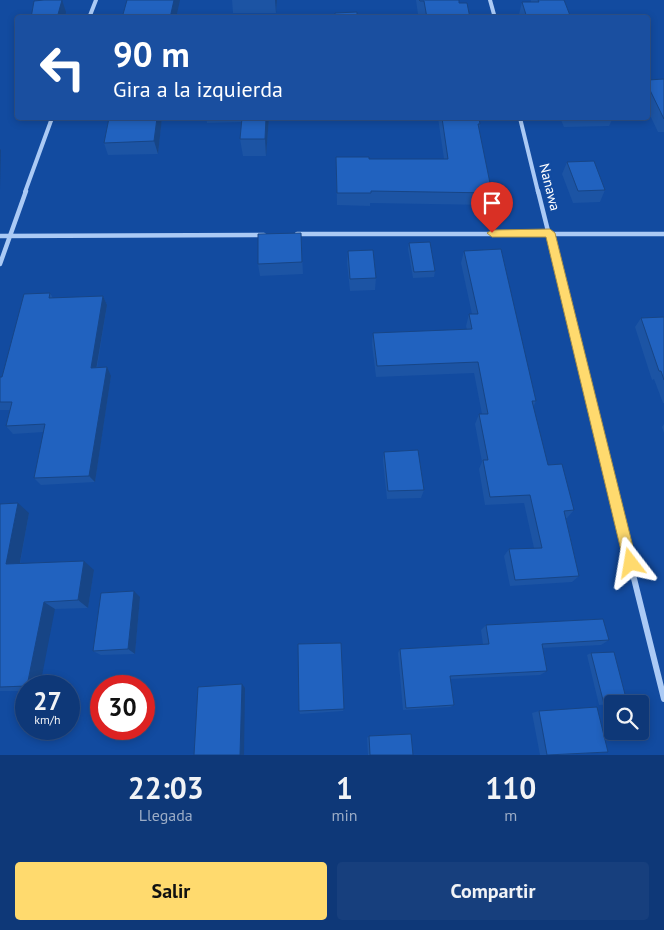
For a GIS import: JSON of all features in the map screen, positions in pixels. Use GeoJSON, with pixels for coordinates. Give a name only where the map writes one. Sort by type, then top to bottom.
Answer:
{"type":"FeatureCollection","features":[{"type":"Feature","properties":{"kind":"street"},"geometry":{"type":"LineString","coordinates":[[90,15],[96,0]]}},
{"type":"Feature","properties":{"kind":"street"},"geometry":{"type":"LineString","coordinates":[[490,0],[494,15]]}},
{"type":"Feature","properties":{"kind":"street"},"geometry":{"type":"LineString","coordinates":[[0,264],[51,120]]}},
{"type":"Feature","properties":{"kind":"street","name":"Nanawa"},"geometry":{"type":"LineString","coordinates":[[521,120],[664,699]]}},
{"type":"Feature","properties":{"kind":"street"},"geometry":{"type":"LineString","coordinates":[[0,236],[275,234]]}},
{"type":"Feature","properties":{"kind":"street"},"geometry":{"type":"LineString","coordinates":[[294,234],[664,234]]}},
{"type":"Feature","properties":{"kind":"building"},"geometry":{"type":"Polygon","coordinates":[[[62,0],[58,15],[32,15],[34,1],[62,0]]]}},
{"type":"Feature","properties":{"kind":"building"},"geometry":{"type":"Polygon","coordinates":[[[127,0],[174,0],[171,15],[123,15],[127,0]]]}},
{"type":"Feature","properties":{"kind":"building"},"geometry":{"type":"Polygon","coordinates":[[[459,0],[459,3],[467,3],[469,15],[426,15],[424,1],[420,1],[459,0]]]}},
{"type":"Feature","properties":{"kind":"building"},"geometry":{"type":"Polygon","coordinates":[[[538,0],[564,0],[570,15],[526,15],[522,2],[539,2],[538,0]]]}},
{"type":"Feature","properties":{"kind":"building"},"geometry":{"type":"Polygon","coordinates":[[[357,12],[357,15],[335,15],[335,13],[357,12]]]}},
{"type":"Feature","properties":{"kind":"building"},"geometry":{"type":"Polygon","coordinates":[[[664,79],[664,119],[650,90],[650,80],[664,79]]]}},
{"type":"Feature","properties":{"kind":"building"},"geometry":{"type":"Polygon","coordinates":[[[109,120],[157,120],[154,141],[104,143],[109,120]]]}},
{"type":"Feature","properties":{"kind":"building"},"geometry":{"type":"Polygon","coordinates":[[[242,120],[266,120],[265,139],[240,139],[242,120]]]}},
{"type":"Feature","properties":{"kind":"building"},"geometry":{"type":"Polygon","coordinates":[[[442,120],[479,120],[480,124],[478,124],[492,193],[371,191],[371,193],[337,193],[336,157],[448,159],[442,120]]]}},
{"type":"Feature","properties":{"kind":"building"},"geometry":{"type":"Polygon","coordinates":[[[594,161],[605,190],[578,191],[567,162],[594,161]]]}},
{"type":"Feature","properties":{"kind":"building"},"geometry":{"type":"Polygon","coordinates":[[[301,233],[302,262],[258,264],[258,234],[301,233]]]}},
{"type":"Feature","properties":{"kind":"building"},"geometry":{"type":"Polygon","coordinates":[[[430,242],[435,271],[414,272],[409,243],[430,242]]]}},
{"type":"Feature","properties":{"kind":"building"},"geometry":{"type":"Polygon","coordinates":[[[501,249],[536,401],[532,401],[548,465],[562,464],[574,510],[564,511],[579,576],[515,580],[509,549],[542,548],[530,495],[490,497],[483,460],[488,460],[479,414],[488,414],[478,362],[377,366],[373,333],[472,329],[469,314],[478,314],[464,251],[501,249]]]}},
{"type":"Feature","properties":{"kind":"building"},"geometry":{"type":"Polygon","coordinates":[[[373,250],[376,278],[350,279],[348,251],[373,250]]]}},
{"type":"Feature","properties":{"kind":"building"},"geometry":{"type":"Polygon","coordinates":[[[50,293],[49,298],[103,296],[91,368],[107,367],[89,476],[34,478],[45,424],[6,426],[12,402],[0,402],[0,377],[2,377],[24,294],[50,293]]]}},
{"type":"Feature","properties":{"kind":"building"},"geometry":{"type":"Polygon","coordinates":[[[664,317],[664,380],[661,371],[659,371],[641,318],[664,317]]]}},
{"type":"Feature","properties":{"kind":"building"},"geometry":{"type":"Polygon","coordinates":[[[418,450],[424,490],[388,491],[384,452],[418,450]]]}},
{"type":"Feature","properties":{"kind":"building"},"geometry":{"type":"Polygon","coordinates":[[[18,503],[6,564],[84,561],[78,600],[44,602],[29,675],[15,675],[15,686],[0,687],[0,504],[18,503]]]}},
{"type":"Feature","properties":{"kind":"building"},"geometry":{"type":"Polygon","coordinates":[[[134,591],[128,649],[93,651],[101,593],[134,591]]]}},
{"type":"Feature","properties":{"kind":"building"},"geometry":{"type":"Polygon","coordinates":[[[603,619],[609,640],[542,644],[547,671],[450,676],[454,705],[406,708],[400,649],[489,644],[486,625],[603,619]]]}},
{"type":"Feature","properties":{"kind":"building"},"geometry":{"type":"Polygon","coordinates":[[[341,643],[344,709],[299,711],[298,644],[341,643]]]}},
{"type":"Feature","properties":{"kind":"building"},"geometry":{"type":"Polygon","coordinates":[[[614,652],[625,695],[604,695],[604,704],[591,653],[614,652]]]}},
{"type":"Feature","properties":{"kind":"building"},"geometry":{"type":"Polygon","coordinates":[[[242,684],[240,755],[194,755],[198,687],[242,684]]]}},
{"type":"Feature","properties":{"kind":"building"},"geometry":{"type":"Polygon","coordinates":[[[597,707],[608,752],[547,755],[539,711],[597,707]]]}},
{"type":"Feature","properties":{"kind":"building"},"geometry":{"type":"Polygon","coordinates":[[[411,734],[413,755],[370,755],[369,736],[411,734]]]}},
{"type":"Feature","properties":{"kind":"route"},"geometry":{"type":"LineString","coordinates":[[492,233],[550,233],[631,563]]}}]}
